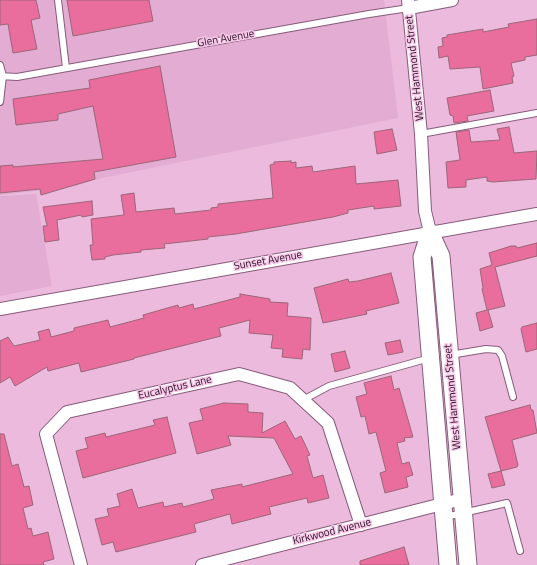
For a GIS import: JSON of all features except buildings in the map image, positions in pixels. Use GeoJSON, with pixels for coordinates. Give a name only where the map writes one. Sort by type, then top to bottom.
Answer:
{"type":"FeatureCollection","features":[{"type":"Feature","properties":{"kind":"street","name":"Glen Avenue"},"geometry":{"type":"LineString","coordinates":[[408,4],[452,0]]}},
{"type":"Feature","properties":{"kind":"street","name":"West Hammond Street"},"geometry":{"type":"LineString","coordinates":[[408,4],[421,134],[425,211],[430,232],[440,256],[468,565]]}},
{"type":"Feature","properties":{"kind":"street","name":"Sunset Avenue"},"geometry":{"type":"LineString","coordinates":[[0,308],[537,214]]}},
{"type":"Feature","properties":{"kind":"street","name":"West Hammond Street"},"geometry":{"type":"LineString","coordinates":[[430,232],[422,257],[448,565]]}},
{"type":"Feature","properties":{"kind":"street","name":"Eucalyptus Lane"},"geometry":{"type":"LineString","coordinates":[[81,565],[46,434],[67,412],[240,374],[290,388],[328,423],[361,525]]}},
{"type":"Feature","properties":{"kind":"street","name":"Kirkwood Avenue"},"geometry":{"type":"LineString","coordinates":[[202,565],[219,563],[361,525],[444,511],[463,506]]}},
{"type":"Feature","properties":{"kind":"lane"},"geometry":{"type":"LineString","coordinates":[[58,0],[66,68]]}},
{"type":"Feature","properties":{"kind":"lane","name":"Glen Avenue"},"geometry":{"type":"LineString","coordinates":[[2,76],[16,77],[362,15],[408,4]]}},
{"type":"Feature","properties":{"kind":"lane"},"geometry":{"type":"LineString","coordinates":[[0,65],[2,76],[0,102]]}},
{"type":"Feature","properties":{"kind":"lane"},"geometry":{"type":"LineString","coordinates":[[421,134],[537,113]]}},
{"type":"Feature","properties":{"kind":"lane"},"geometry":{"type":"LineString","coordinates":[[449,355],[486,349],[498,350],[502,356],[513,396]]}},
{"type":"Feature","properties":{"kind":"lane"},"geometry":{"type":"LineString","coordinates":[[303,400],[329,386],[430,358]]}},
{"type":"Feature","properties":{"kind":"lane"},"geometry":{"type":"LineString","coordinates":[[463,506],[507,503],[520,551]]}},
{"type":"Feature","properties":{"kind":"shaded area"},"geometry":{"type":"Polygon","coordinates":[[[0,0],[384,0],[398,118],[102,178],[76,186],[0,195],[0,0]]]}},
{"type":"Feature","properties":{"kind":"shaded area"},"geometry":{"type":"Polygon","coordinates":[[[36,194],[52,286],[0,296],[0,196],[36,194]]]}}]}
